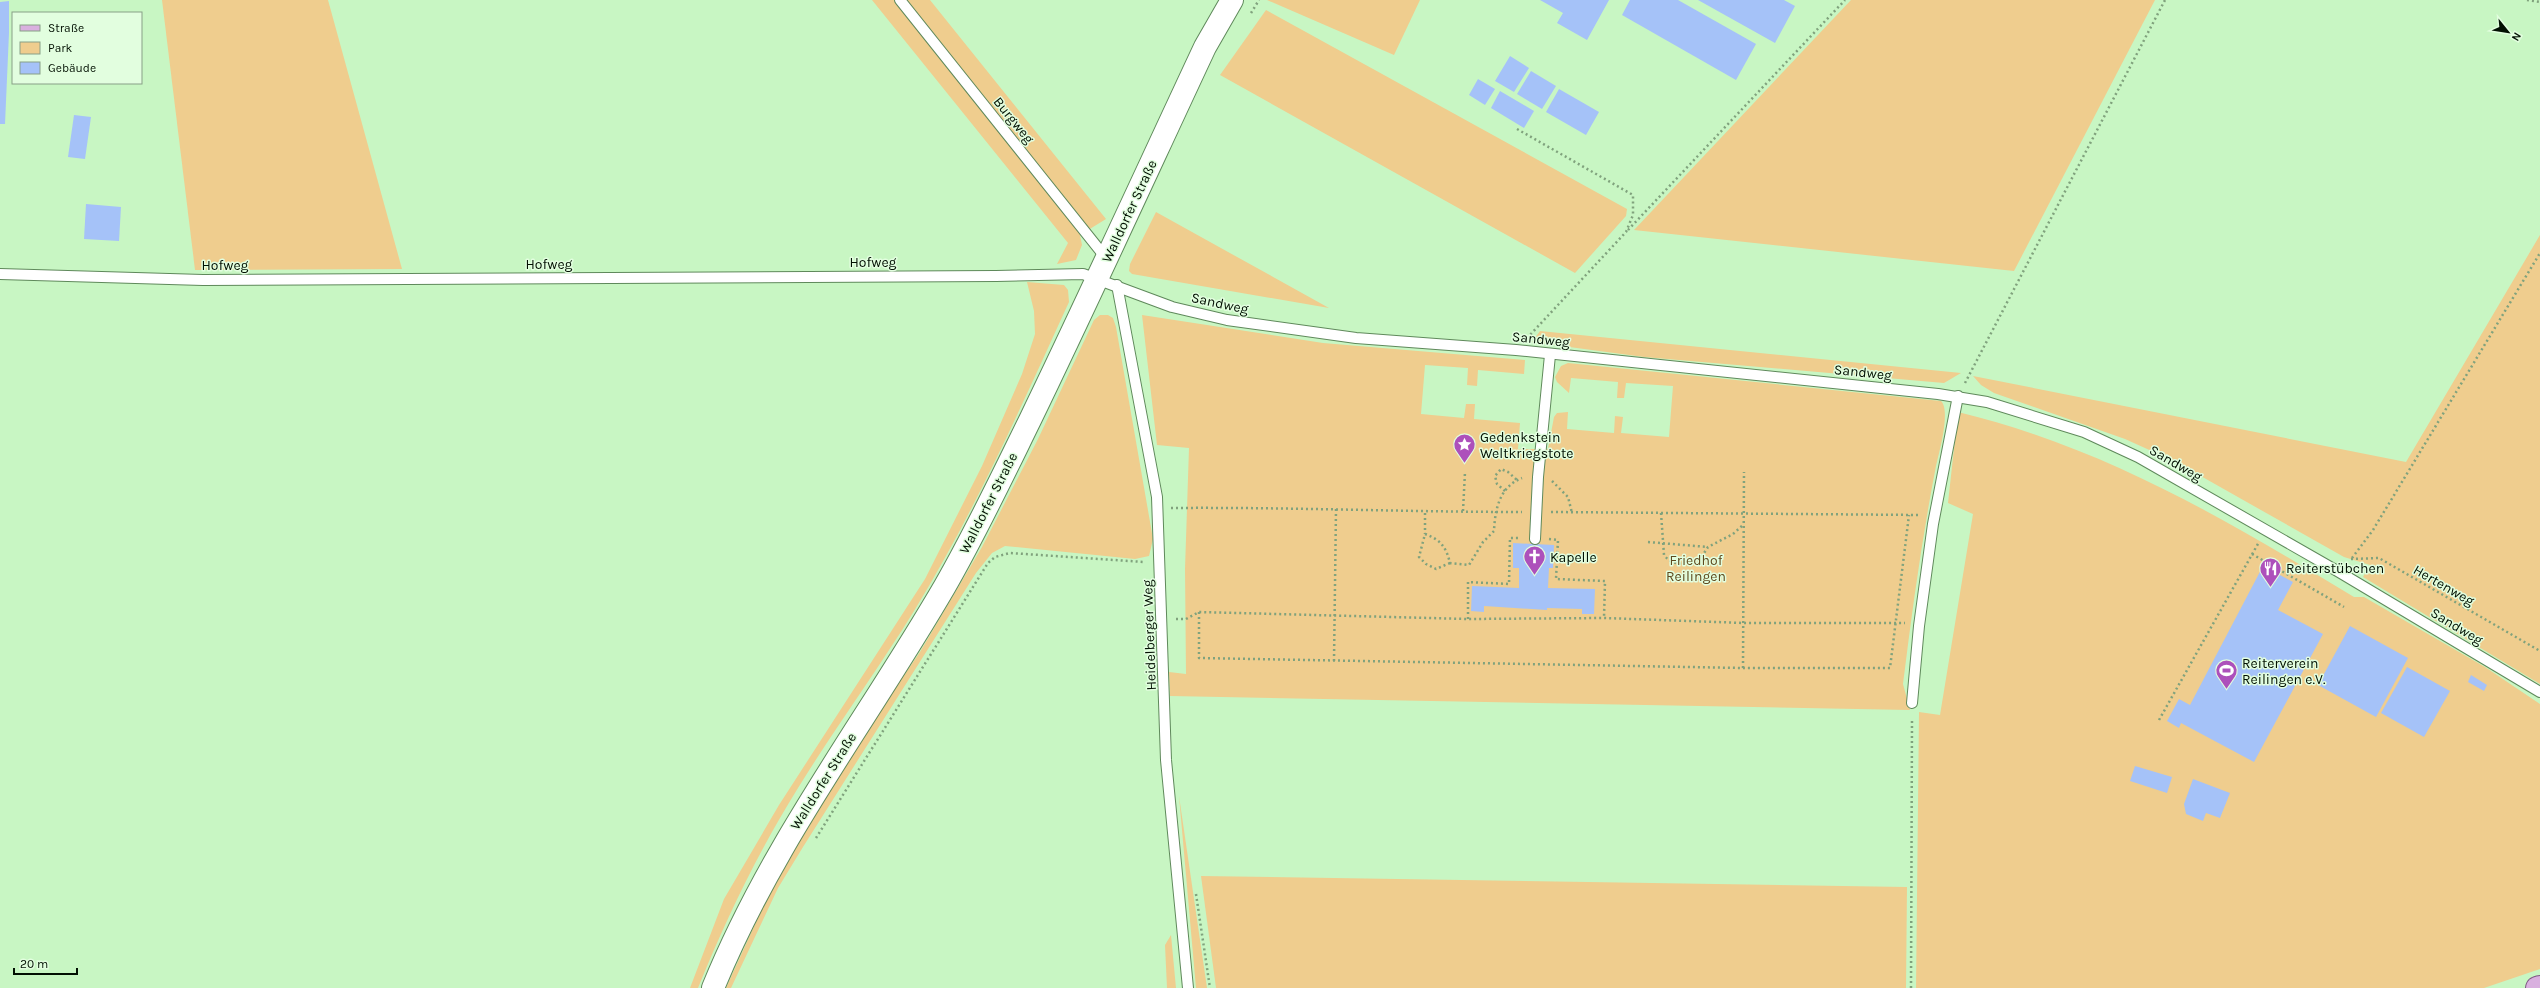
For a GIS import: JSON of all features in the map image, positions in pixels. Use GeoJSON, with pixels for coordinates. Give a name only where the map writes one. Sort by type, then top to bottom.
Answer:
{"type":"FeatureCollection","features":[{"type":"Feature","properties":{"kind":"street","name":"Walldorfer Straße"},"geometry":{"type":"LineString","coordinates":[[713,988],[760,885],[800,814],[946,584],[1107,281],[1106,258],[1206,47],[1232,0]]}},
{"type":"Feature","properties":{"kind":"lane","name":"Burgweg"},"geometry":{"type":"LineString","coordinates":[[900,0],[1106,258]]}},
{"type":"Feature","properties":{"kind":"lane","name":"Hofweg"},"geometry":{"type":"LineString","coordinates":[[0,274],[211,280],[996,276],[1073,273],[1107,281]]}},
{"type":"Feature","properties":{"kind":"lane","name":"Sandweg"},"geometry":{"type":"LineString","coordinates":[[1107,281],[1172,307],[1267,327],[1356,338],[1516,350],[1550,355],[1958,396],[2036,415],[2084,432],[2138,457],[2339,572],[2540,692]]}},
{"type":"Feature","properties":{"kind":"lane","name":"Heidelberger Weg"},"geometry":{"type":"LineString","coordinates":[[1107,281],[1157,496],[1166,760],[1188,988]]}},
{"type":"Feature","properties":{"kind":"lane"},"geometry":{"type":"LineString","coordinates":[[1535,539],[1550,355]]}},
{"type":"Feature","properties":{"kind":"lane"},"geometry":{"type":"LineString","coordinates":[[1912,703],[1919,626],[1933,524],[1958,396]]}},
{"type":"Feature","properties":{"kind":"path"},"geometry":{"type":"LineString","coordinates":[[1516,350],[1845,0]]}},
{"type":"Feature","properties":{"kind":"path"},"geometry":{"type":"LineString","coordinates":[[1958,396],[2165,0]]}},
{"type":"Feature","properties":{"kind":"path"},"geometry":{"type":"LineString","coordinates":[[2527,0],[2540,2]]}},
{"type":"Feature","properties":{"kind":"path"},"geometry":{"type":"LineString","coordinates":[[1517,129],[1633,195],[1633,215],[1626,232]]}},
{"type":"Feature","properties":{"kind":"path"},"geometry":{"type":"LineString","coordinates":[[2339,572],[2352,558],[2373,530],[2540,253]]}},
{"type":"Feature","properties":{"kind":"path"},"geometry":{"type":"LineString","coordinates":[[1505,491],[1497,484],[1495,476],[1501,469],[1508,472],[1517,480]]}},
{"type":"Feature","properties":{"kind":"path"},"geometry":{"type":"LineString","coordinates":[[1464,512],[1465,472]]}},
{"type":"Feature","properties":{"kind":"path"},"geometry":{"type":"LineString","coordinates":[[1743,668],[1745,524],[1744,472]]}},
{"type":"Feature","properties":{"kind":"path"},"geometry":{"type":"LineString","coordinates":[[1187,508],[1336,509],[1425,513],[1536,512],[1926,516]]}},
{"type":"Feature","properties":{"kind":"path"},"geometry":{"type":"LineString","coordinates":[[1334,661],[1336,509]]}},
{"type":"Feature","properties":{"kind":"path"},"geometry":{"type":"LineString","coordinates":[[1425,513],[1425,534],[1419,557],[1436,569],[1450,563],[1469,565],[1483,542],[1494,531],[1495,512]]}},
{"type":"Feature","properties":{"kind":"path"},"geometry":{"type":"LineString","coordinates":[[1661,514],[1664,554],[1667,559],[1684,564],[1699,561],[1708,547],[1732,534],[1745,524]]}},
{"type":"Feature","properties":{"kind":"path"},"geometry":{"type":"LineString","coordinates":[[1199,612],[1199,658],[1743,668],[1890,668],[1909,515]]}},
{"type":"Feature","properties":{"kind":"path"},"geometry":{"type":"LineString","coordinates":[[1425,534],[1438,539],[1446,549],[1450,563]]}},
{"type":"Feature","properties":{"kind":"path"},"geometry":{"type":"LineString","coordinates":[[1468,619],[1468,582],[1509,584],[1510,538],[1558,540],[1556,579],[1604,581],[1604,618]]}},
{"type":"Feature","properties":{"kind":"path"},"geometry":{"type":"LineString","coordinates":[[1648,542],[1662,542],[1666,545],[1708,547]]}},
{"type":"Feature","properties":{"kind":"path"},"geometry":{"type":"LineString","coordinates":[[2159,720],[2255,549]]}},
{"type":"Feature","properties":{"kind":"path"},"geometry":{"type":"LineString","coordinates":[[815,839],[988,563],[995,557],[1010,553],[1160,563]]}},
{"type":"Feature","properties":{"kind":"path"},"geometry":{"type":"LineString","coordinates":[[2252,554],[2344,607]]}},
{"type":"Feature","properties":{"kind":"path","name":"Hertenweg"},"geometry":{"type":"LineString","coordinates":[[2352,558],[2380,558],[2540,651]]}},
{"type":"Feature","properties":{"kind":"path"},"geometry":{"type":"LineString","coordinates":[[1186,619],[1199,612],[1468,619],[1604,618],[1744,623],[1896,622],[1910,624]]}},
{"type":"Feature","properties":{"kind":"path"},"geometry":{"type":"LineString","coordinates":[[1911,988],[1912,703]]}},
{"type":"Feature","properties":{"kind":"green space"},"geometry":{"type":"Polygon","coordinates":[[[162,0],[328,0],[402,269],[195,270],[162,0]]]}},
{"type":"Feature","properties":{"kind":"green space"},"geometry":{"type":"Polygon","coordinates":[[[872,0],[930,0],[1106,219],[1080,235],[1082,245],[1076,260],[1057,264],[1068,243],[872,0]]]}},
{"type":"Feature","properties":{"kind":"green space"},"geometry":{"type":"Polygon","coordinates":[[[1267,0],[1420,0],[1394,55],[1267,0]]]}},
{"type":"Feature","properties":{"kind":"green space"},"geometry":{"type":"Polygon","coordinates":[[[1851,0],[2155,0],[2014,271],[1634,230],[1851,0]]]}},
{"type":"Feature","properties":{"kind":"green space"},"geometry":{"type":"Polygon","coordinates":[[[1266,10],[1627,209],[1626,216],[1575,273],[1220,75],[1266,10]]]}},
{"type":"Feature","properties":{"kind":"green space"},"geometry":{"type":"Polygon","coordinates":[[[1156,212],[1329,308],[1132,274],[1129,271],[1130,264],[1156,212]]]}},
{"type":"Feature","properties":{"kind":"green space"},"geometry":{"type":"Polygon","coordinates":[[[2540,235],[2540,684],[2363,577],[2370,565],[2344,557],[2176,462],[2125,439],[1994,393],[1981,385],[1973,376],[2406,462],[2540,235]]]}},
{"type":"Feature","properties":{"kind":"green space"},"geometry":{"type":"Polygon","coordinates":[[[1027,282],[1064,285],[1068,290],[1069,302],[1015,420],[977,498],[936,574],[900,633],[783,812],[756,861],[698,988],[690,988],[724,899],[779,805],[925,579],[982,466],[1022,374],[1035,334],[1034,311],[1027,282]]]}},
{"type":"Feature","properties":{"kind":"green space"},"geometry":{"type":"Polygon","coordinates":[[[1100,315],[1108,315],[1113,318],[1116,327],[1153,539],[1149,556],[1135,559],[1005,546],[992,553],[976,573],[803,847],[778,888],[731,988],[726,988],[766,900],[798,842],[871,724],[920,652],[982,547],[1038,439],[1094,320],[1100,315]]]}},
{"type":"Feature","properties":{"kind":"green space","name":"Friedhof Reilingen"},"geometry":{"type":"Polygon","coordinates":[[[1142,315],[1323,343],[1525,360],[1524,374],[1478,370],[1477,386],[1467,385],[1468,368],[1425,365],[1421,414],[1464,418],[1466,404],[1475,404],[1474,419],[1520,423],[1518,449],[1548,449],[1554,417],[1557,413],[1568,412],[1567,429],[1614,433],[1615,416],[1623,417],[1621,433],[1669,437],[1673,386],[1626,383],[1624,398],[1617,398],[1618,382],[1571,378],[1569,393],[1557,382],[1555,377],[1561,366],[1568,363],[1941,401],[1944,406],[1945,422],[1922,547],[1903,684],[1910,710],[1170,696],[1169,672],[1186,674],[1185,569],[1189,448],[1157,445],[1142,315]]]}},
{"type":"Feature","properties":{"kind":"green space"},"geometry":{"type":"Polygon","coordinates":[[[1540,331],[1961,373],[1944,383],[1644,357],[1532,342],[1540,331]]]}},
{"type":"Feature","properties":{"kind":"green space","name":"Reiterverein Reilingen e.V."},"geometry":{"type":"Polygon","coordinates":[[[1958,412],[2012,427],[2064,445],[2163,489],[2307,568],[2354,597],[2364,597],[2485,667],[2540,704],[2540,969],[2484,988],[1916,988],[1919,712],[1940,715],[1973,514],[1948,503],[1958,412]]]}},
{"type":"Feature","properties":{"kind":"green space"},"geometry":{"type":"Polygon","coordinates":[[[1179,796],[1207,988],[1196,988],[1179,796]]]}},
{"type":"Feature","properties":{"kind":"green space"},"geometry":{"type":"Polygon","coordinates":[[[1201,876],[1907,887],[1906,988],[1216,988],[1201,876]]]}},
{"type":"Feature","properties":{"kind":"green space"},"geometry":{"type":"Polygon","coordinates":[[[1171,935],[1176,988],[1167,988],[1165,945],[1171,935]]]}},
{"type":"Feature","properties":{"kind":"building"},"geometry":{"type":"Polygon","coordinates":[[[1540,0],[1609,0],[1587,40],[1557,23],[1563,13],[1540,0]]]}},
{"type":"Feature","properties":{"kind":"building"},"geometry":{"type":"Polygon","coordinates":[[[1630,0],[1678,0],[1756,44],[1736,80],[1622,15],[1630,0]]]}},
{"type":"Feature","properties":{"kind":"building"},"geometry":{"type":"Polygon","coordinates":[[[1698,0],[1784,0],[1795,6],[1775,43],[1698,0]]]}},
{"type":"Feature","properties":{"kind":"building"},"geometry":{"type":"Polygon","coordinates":[[[9,1],[5,124],[0,124],[0,2],[9,1]]]}},
{"type":"Feature","properties":{"kind":"building"},"geometry":{"type":"Polygon","coordinates":[[[1510,56],[1529,68],[1514,92],[1495,81],[1510,56]]]}},
{"type":"Feature","properties":{"kind":"building"},"geometry":{"type":"Polygon","coordinates":[[[1531,71],[1556,86],[1542,109],[1517,94],[1531,71]]]}},
{"type":"Feature","properties":{"kind":"building"},"geometry":{"type":"Polygon","coordinates":[[[1478,79],[1495,89],[1485,105],[1469,95],[1478,79]]]}},
{"type":"Feature","properties":{"kind":"building"},"geometry":{"type":"Polygon","coordinates":[[[1559,89],[1599,112],[1586,135],[1546,112],[1559,89]]]}},
{"type":"Feature","properties":{"kind":"building"},"geometry":{"type":"Polygon","coordinates":[[[1500,91],[1534,111],[1524,128],[1491,108],[1500,91]]]}},
{"type":"Feature","properties":{"kind":"building"},"geometry":{"type":"Polygon","coordinates":[[[74,115],[91,117],[85,159],[68,157],[74,115]]]}},
{"type":"Feature","properties":{"kind":"building"},"geometry":{"type":"Polygon","coordinates":[[[86,204],[121,207],[119,241],[84,239],[86,204]]]}},
{"type":"Feature","properties":{"kind":"building","name":"Kapelle"},"geometry":{"type":"Polygon","coordinates":[[[1513,543],[1554,545],[1553,568],[1549,568],[1548,588],[1595,589],[1594,614],[1582,614],[1582,609],[1547,608],[1547,610],[1484,606],[1484,612],[1471,611],[1472,586],[1519,588],[1519,568],[1513,568],[1513,543]]]}},
{"type":"Feature","properties":{"kind":"building"},"geometry":{"type":"Polygon","coordinates":[[[2263,566],[2293,582],[2278,610],[2323,634],[2254,762],[2181,723],[2179,728],[2167,721],[2179,699],[2190,705],[2263,566]]]}},
{"type":"Feature","properties":{"kind":"building"},"geometry":{"type":"Polygon","coordinates":[[[2350,626],[2408,658],[2376,717],[2318,685],[2350,626]]]}},
{"type":"Feature","properties":{"kind":"building"},"geometry":{"type":"Polygon","coordinates":[[[2407,667],[2450,691],[2424,737],[2381,713],[2407,667]]]}},
{"type":"Feature","properties":{"kind":"building"},"geometry":{"type":"Polygon","coordinates":[[[2471,675],[2487,685],[2484,691],[2468,682],[2471,675]]]}},
{"type":"Feature","properties":{"kind":"building"},"geometry":{"type":"Polygon","coordinates":[[[2135,766],[2172,777],[2167,793],[2130,781],[2135,766]]]}},
{"type":"Feature","properties":{"kind":"building"},"geometry":{"type":"Polygon","coordinates":[[[2193,779],[2230,793],[2220,818],[2206,813],[2203,821],[2186,814],[2184,804],[2193,779]]]}},
{"type":"Feature","properties":{"kind":"place","name":"Gedenkstein Weltkriegstote"},"geometry":{"type":"Point","coordinates":[1464,464]}},
{"type":"Feature","properties":{"kind":"place","name":"Kapelle"},"geometry":{"type":"Point","coordinates":[1534,576]}},
{"type":"Feature","properties":{"kind":"place","name":"Reiterstübchen"},"geometry":{"type":"Point","coordinates":[2271,588]}},
{"type":"Feature","properties":{"kind":"place","name":"Reiterverein Reilingen e.V."},"geometry":{"type":"Point","coordinates":[2226,690]}}]}
